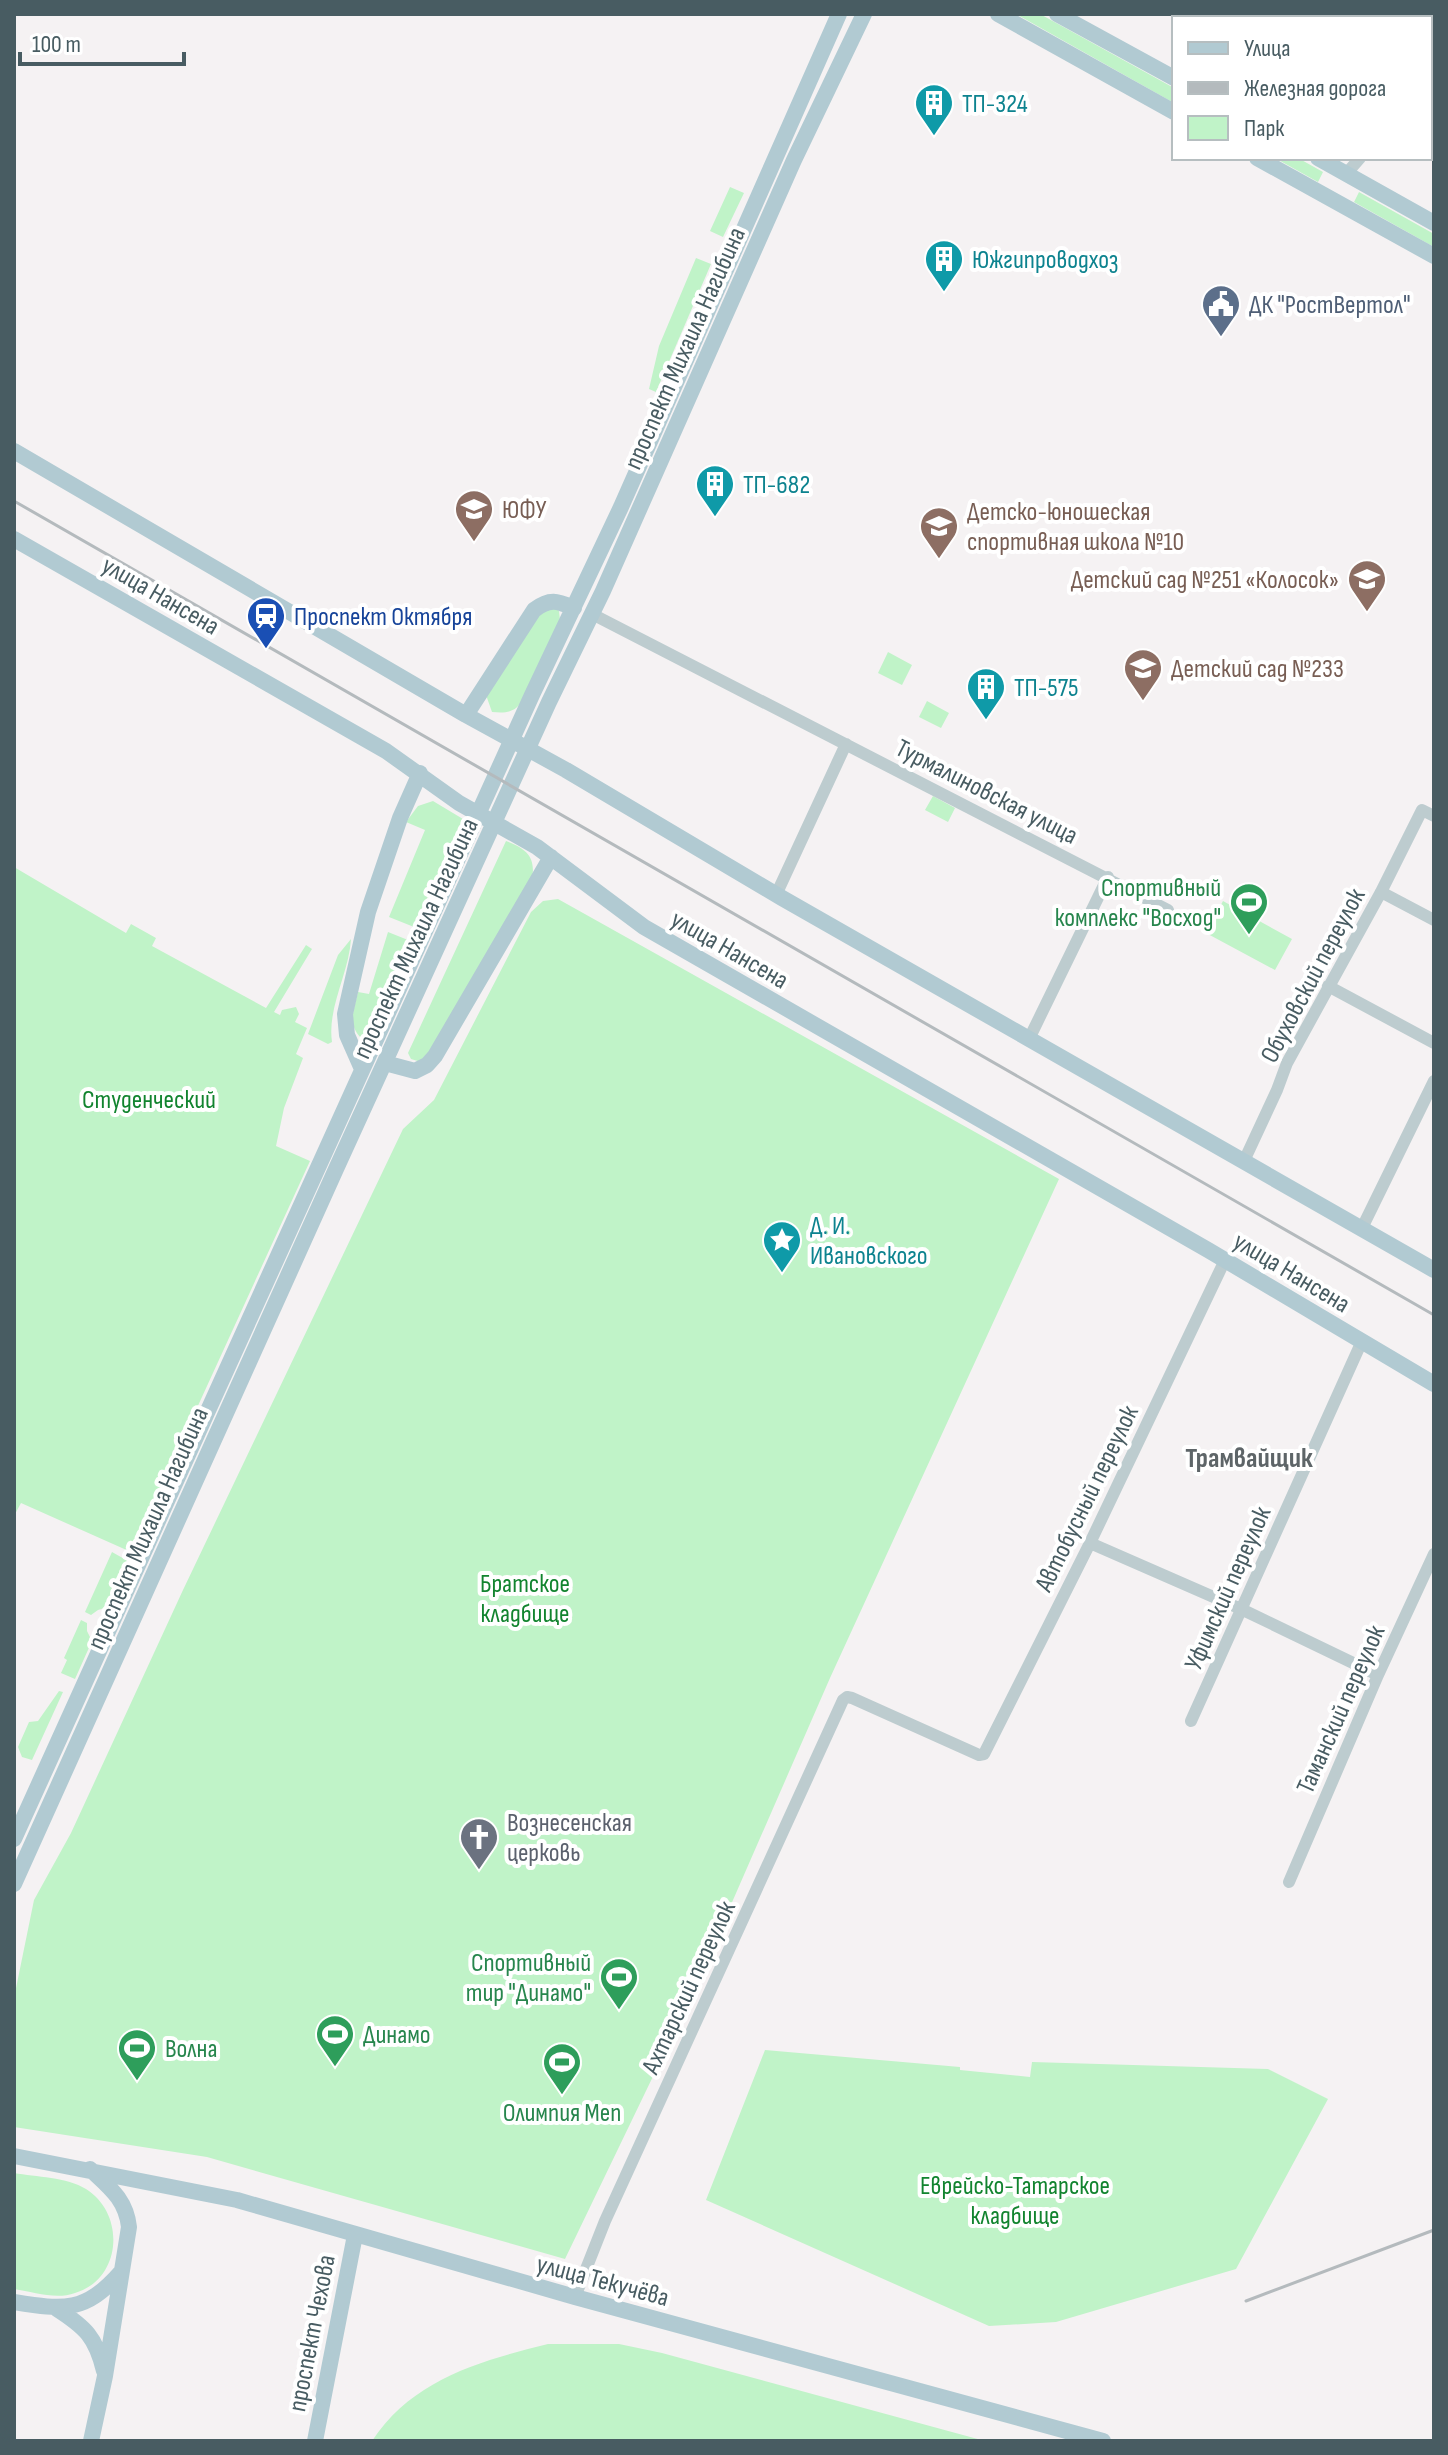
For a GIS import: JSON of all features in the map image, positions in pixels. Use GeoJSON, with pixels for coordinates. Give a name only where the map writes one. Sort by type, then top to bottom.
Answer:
{"type":"FeatureCollection","features":[{"type":"Feature","properties":{"kind":"main road","name":"проспект Михаила Нагибина"},"geometry":{"type":"LineString","coordinates":[[14,1839],[574,608],[839,14]]}},
{"type":"Feature","properties":{"kind":"main road","name":"проспект Михаила Нагибина"},"geometry":{"type":"LineString","coordinates":[[14,1884],[549,702],[592,614],[794,160],[864,14]]}},
{"type":"Feature","properties":{"kind":"main road"},"geometry":{"type":"LineString","coordinates":[[998,14],[1172,111]]}},
{"type":"Feature","properties":{"kind":"main road"},"geometry":{"type":"LineString","coordinates":[[1057,14],[1172,77]]}},
{"type":"Feature","properties":{"kind":"main road"},"geometry":{"type":"LineString","coordinates":[[1261,160],[1434,256]]}},
{"type":"Feature","properties":{"kind":"main road"},"geometry":{"type":"LineString","coordinates":[[1322,160],[1434,223]]}},
{"type":"Feature","properties":{"kind":"main road"},"geometry":{"type":"LineString","coordinates":[[1326,196],[1346,174]]}},
{"type":"Feature","properties":{"kind":"main road","name":"улица Нансена"},"geometry":{"type":"LineString","coordinates":[[14,451],[776,895],[1434,1270]]}},
{"type":"Feature","properties":{"kind":"main road","name":"улица Нансена"},"geometry":{"type":"LineString","coordinates":[[14,539],[386,751],[459,803],[551,857],[644,927],[1225,1260],[1434,1384]]}},
{"type":"Feature","properties":{"kind":"main road"},"geometry":{"type":"LineString","coordinates":[[466,715],[534,610],[554,600],[574,608]]}},
{"type":"Feature","properties":{"kind":"main road"},"geometry":{"type":"LineString","coordinates":[[386,751],[402,776],[406,806]]}},
{"type":"Feature","properties":{"kind":"main road"},"geometry":{"type":"LineString","coordinates":[[362,1069],[345,1030],[346,1008],[368,912],[420,773]]}},
{"type":"Feature","properties":{"kind":"main road"},"geometry":{"type":"LineString","coordinates":[[406,806],[422,795],[444,793]]}},
{"type":"Feature","properties":{"kind":"main road"},"geometry":{"type":"LineString","coordinates":[[385,1063],[415,1071],[435,1056],[551,857]]}},
{"type":"Feature","properties":{"kind":"main road"},"geometry":{"type":"LineString","coordinates":[[352,1044],[363,1047],[374,1044]]}},
{"type":"Feature","properties":{"kind":"main road","name":"улица Текучёва"},"geometry":{"type":"LineString","coordinates":[[14,2156],[237,2200],[575,2297],[1103,2441]]}},
{"type":"Feature","properties":{"kind":"main road"},"geometry":{"type":"LineString","coordinates":[[90,2169],[116,2193],[127,2215],[129,2227],[105,2376],[91,2441]]}},
{"type":"Feature","properties":{"kind":"main road","name":"проспект Чехова"},"geometry":{"type":"LineString","coordinates":[[315,2441],[355,2235]]}},
{"type":"Feature","properties":{"kind":"main road"},"geometry":{"type":"LineString","coordinates":[[14,2302],[57,2309],[81,2304],[98,2296],[122,2271]]}},
{"type":"Feature","properties":{"kind":"main road"},"geometry":{"type":"LineString","coordinates":[[57,2309],[77,2322],[94,2340],[105,2376]]}},
{"type":"Feature","properties":{"kind":"street"},"geometry":{"type":"LineString","coordinates":[[1346,174],[1358,160]]}},
{"type":"Feature","properties":{"kind":"street","name":"Турмалиновская улица"},"geometry":{"type":"LineString","coordinates":[[592,614],[1168,910]]}},
{"type":"Feature","properties":{"kind":"street"},"geometry":{"type":"LineString","coordinates":[[776,895],[846,744]]}},
{"type":"Feature","properties":{"kind":"street","name":"Обуховский переулок"},"geometry":{"type":"LineString","coordinates":[[1244,1161],[1287,1063],[1428,813]]}},
{"type":"Feature","properties":{"kind":"street"},"geometry":{"type":"LineString","coordinates":[[1029,1039],[1108,877]]}},
{"type":"Feature","properties":{"kind":"street"},"geometry":{"type":"LineString","coordinates":[[1381,892],[1434,920]]}},
{"type":"Feature","properties":{"kind":"street"},"geometry":{"type":"LineString","coordinates":[[1328,986],[1434,1043]]}},
{"type":"Feature","properties":{"kind":"street"},"geometry":{"type":"LineString","coordinates":[[1362,1228],[1434,1081]]}},
{"type":"Feature","properties":{"kind":"street","name":"Автобусный переулок"},"geometry":{"type":"LineString","coordinates":[[847,1697],[979,1755],[984,1754],[1090,1543],[1225,1260]]}},
{"type":"Feature","properties":{"kind":"street","name":"Уфимский переулок"},"geometry":{"type":"LineString","coordinates":[[1191,1721],[1362,1341]]}},
{"type":"Feature","properties":{"kind":"street"},"geometry":{"type":"LineString","coordinates":[[1090,1543],[1241,1609],[1378,1675]]}},
{"type":"Feature","properties":{"kind":"street","name":"Таманский переулок"},"geometry":{"type":"LineString","coordinates":[[1289,1882],[1434,1554]]}},
{"type":"Feature","properties":{"kind":"street","name":"Ахтарский переулок"},"geometry":{"type":"LineString","coordinates":[[575,2297],[611,2207],[847,1697]]}},
{"type":"Feature","properties":{"kind":"green space"},"geometry":{"type":"Polygon","coordinates":[[[1016,14],[1040,14],[1172,87],[1172,102],[1016,14]]]}},
{"type":"Feature","properties":{"kind":"green space"},"geometry":{"type":"Polygon","coordinates":[[[936,86],[951,93],[937,121],[923,114],[936,86]]]}},
{"type":"Feature","properties":{"kind":"green space"},"geometry":{"type":"Polygon","coordinates":[[[1279,160],[1302,160],[1323,172],[1318,182],[1279,160]]]}},
{"type":"Feature","properties":{"kind":"green space"},"geometry":{"type":"Polygon","coordinates":[[[730,187],[744,193],[723,237],[710,231],[730,187]]]}},
{"type":"Feature","properties":{"kind":"green space"},"geometry":{"type":"Polygon","coordinates":[[[1359,192],[1434,234],[1434,247],[1354,202],[1359,192]]]}},
{"type":"Feature","properties":{"kind":"green space"},"geometry":{"type":"Polygon","coordinates":[[[696,258],[711,264],[656,392],[649,389],[659,346],[696,258]]]}},
{"type":"Feature","properties":{"kind":"green space"},"geometry":{"type":"Polygon","coordinates":[[[552,606],[559,611],[560,620],[521,703],[508,712],[492,712],[486,695],[534,619],[552,606]]]}},
{"type":"Feature","properties":{"kind":"green space"},"geometry":{"type":"Polygon","coordinates":[[[888,652],[912,665],[902,685],[878,673],[888,652]]]}},
{"type":"Feature","properties":{"kind":"green space"},"geometry":{"type":"Polygon","coordinates":[[[927,701],[949,713],[941,728],[919,717],[927,701]]]}},
{"type":"Feature","properties":{"kind":"green space"},"geometry":{"type":"Polygon","coordinates":[[[933,796],[955,808],[948,822],[925,810],[933,796]]]}},
{"type":"Feature","properties":{"kind":"green space"},"geometry":{"type":"Polygon","coordinates":[[[433,801],[463,819],[414,927],[389,917],[425,830],[406,822],[418,806],[433,801]]]}},
{"type":"Feature","properties":{"kind":"green space"},"geometry":{"type":"Polygon","coordinates":[[[506,841],[528,855],[533,865],[532,880],[429,1057],[421,1062],[411,1059],[408,1053],[506,841]]]}},
{"type":"Feature","properties":{"kind":"green space","name":"Студенческий"},"geometry":{"type":"Polygon","coordinates":[[[14,867],[126,933],[131,924],[156,938],[152,946],[266,1008],[306,945],[312,949],[274,1012],[280,1015],[282,1010],[296,1007],[299,1014],[295,1022],[307,1028],[296,1054],[303,1058],[284,1108],[276,1146],[310,1161],[131,1552],[21,1503],[14,1516],[14,867]]]}},
{"type":"Feature","properties":{"kind":"green space","name":"Братское кладбище"},"geometry":{"type":"Polygon","coordinates":[[[558,899],[1059,1179],[830,1678],[685,2010],[565,2259],[207,2157],[14,2127],[14,1998],[34,1900],[71,1833],[403,1129],[434,1100],[531,912],[543,901],[558,899]]]}},
{"type":"Feature","properties":{"kind":"green space","name":"Спортивный комплекс \"Восход\""},"geometry":{"type":"Polygon","coordinates":[[[1223,901],[1292,939],[1275,970],[1206,933],[1223,901]]]}},
{"type":"Feature","properties":{"kind":"green space"},"geometry":{"type":"Polygon","coordinates":[[[388,932],[408,940],[367,1034],[361,1038],[353,1022],[358,992],[369,994],[388,932]]]}},
{"type":"Feature","properties":{"kind":"green space"},"geometry":{"type":"Polygon","coordinates":[[[351,939],[335,1003],[332,1042],[328,1044],[308,1034],[338,955],[351,939]]]}},
{"type":"Feature","properties":{"kind":"green space"},"geometry":{"type":"Polygon","coordinates":[[[112,1552],[128,1561],[108,1607],[91,1615],[85,1612],[112,1552]]]}},
{"type":"Feature","properties":{"kind":"green space"},"geometry":{"type":"Polygon","coordinates":[[[81,1620],[87,1623],[92,1641],[75,1679],[61,1673],[67,1660],[64,1658],[81,1620]]]}},
{"type":"Feature","properties":{"kind":"green space"},"geometry":{"type":"Polygon","coordinates":[[[59,1691],[63,1692],[32,1760],[22,1757],[18,1747],[29,1722],[38,1721],[59,1691]]]}},
{"type":"Feature","properties":{"kind":"green space","name":"Еврейско-Татарское кладбище"},"geometry":{"type":"Polygon","coordinates":[[[765,2050],[960,2067],[960,2070],[1030,2077],[1032,2062],[1268,2069],[1328,2099],[1236,2269],[1056,2322],[989,2326],[706,2200],[765,2050]]]}},
{"type":"Feature","properties":{"kind":"green space"},"geometry":{"type":"Polygon","coordinates":[[[14,2173],[70,2182],[86,2189],[99,2200],[108,2214],[113,2245],[110,2261],[91,2286],[60,2296],[14,2289],[14,2173]]]}},
{"type":"Feature","properties":{"kind":"green space"},"geometry":{"type":"Polygon","coordinates":[[[548,2344],[619,2344],[662,2353],[985,2441],[372,2441],[407,2402],[428,2388],[473,2366],[548,2344]]]}},
{"type":"Feature","properties":{"kind":"railway"},"geometry":{"type":"LineString","coordinates":[[14,501],[1434,1315]]}},
{"type":"Feature","properties":{"kind":"railway"},"geometry":{"type":"LineString","coordinates":[[1246,2301],[1434,2230]]}},
{"type":"Feature","properties":{"kind":"place","name":"ТП-324"},"geometry":{"type":"Point","coordinates":[934,137]}},
{"type":"Feature","properties":{"kind":"place","name":"Южгипроводхоз"},"geometry":{"type":"Point","coordinates":[944,293]}},
{"type":"Feature","properties":{"kind":"place","name":"ДК \"РостВертол\""},"geometry":{"type":"Point","coordinates":[1221,338]}},
{"type":"Feature","properties":{"kind":"place","name":"ТП-682"},"geometry":{"type":"Point","coordinates":[715,518]}},
{"type":"Feature","properties":{"kind":"place","name":"ЮФУ"},"geometry":{"type":"Point","coordinates":[474,543]}},
{"type":"Feature","properties":{"kind":"place","name":"Детско-юношеская спортивная школа №10"},"geometry":{"type":"Point","coordinates":[939,560]}},
{"type":"Feature","properties":{"kind":"place","name":"Детский сад №251 «Колосок»"},"geometry":{"type":"Point","coordinates":[1367,613]}},
{"type":"Feature","properties":{"kind":"place","name":"Проспект Октября"},"geometry":{"type":"Point","coordinates":[266,650]}},
{"type":"Feature","properties":{"kind":"place","name":"Детский сад №233"},"geometry":{"type":"Point","coordinates":[1143,702]}},
{"type":"Feature","properties":{"kind":"place","name":"ТП-575"},"geometry":{"type":"Point","coordinates":[986,721]}},
{"type":"Feature","properties":{"kind":"place","name":"Спортивный комплекс \"Восход\""},"geometry":{"type":"Point","coordinates":[1249,936]}},
{"type":"Feature","properties":{"kind":"place","name":"Д. И. Ивановского"},"geometry":{"type":"Point","coordinates":[782,1274]}},
{"type":"Feature","properties":{"kind":"place","name":"Вознесенская церковь"},"geometry":{"type":"Point","coordinates":[479,1871]}},
{"type":"Feature","properties":{"kind":"place","name":"Спортивный тир \"Динамо\""},"geometry":{"type":"Point","coordinates":[619,2011]}},
{"type":"Feature","properties":{"kind":"place","name":"Динамо"},"geometry":{"type":"Point","coordinates":[335,2068]}},
{"type":"Feature","properties":{"kind":"place","name":"Волна"},"geometry":{"type":"Point","coordinates":[137,2082]}},
{"type":"Feature","properties":{"kind":"place","name":"Олимпия Men"},"geometry":{"type":"Point","coordinates":[562,2096]}},
{"type":"Feature","properties":{"kind":"district","name":"Трамвайщик"},"geometry":{"type":"Point","coordinates":[1249,1457]}}]}
